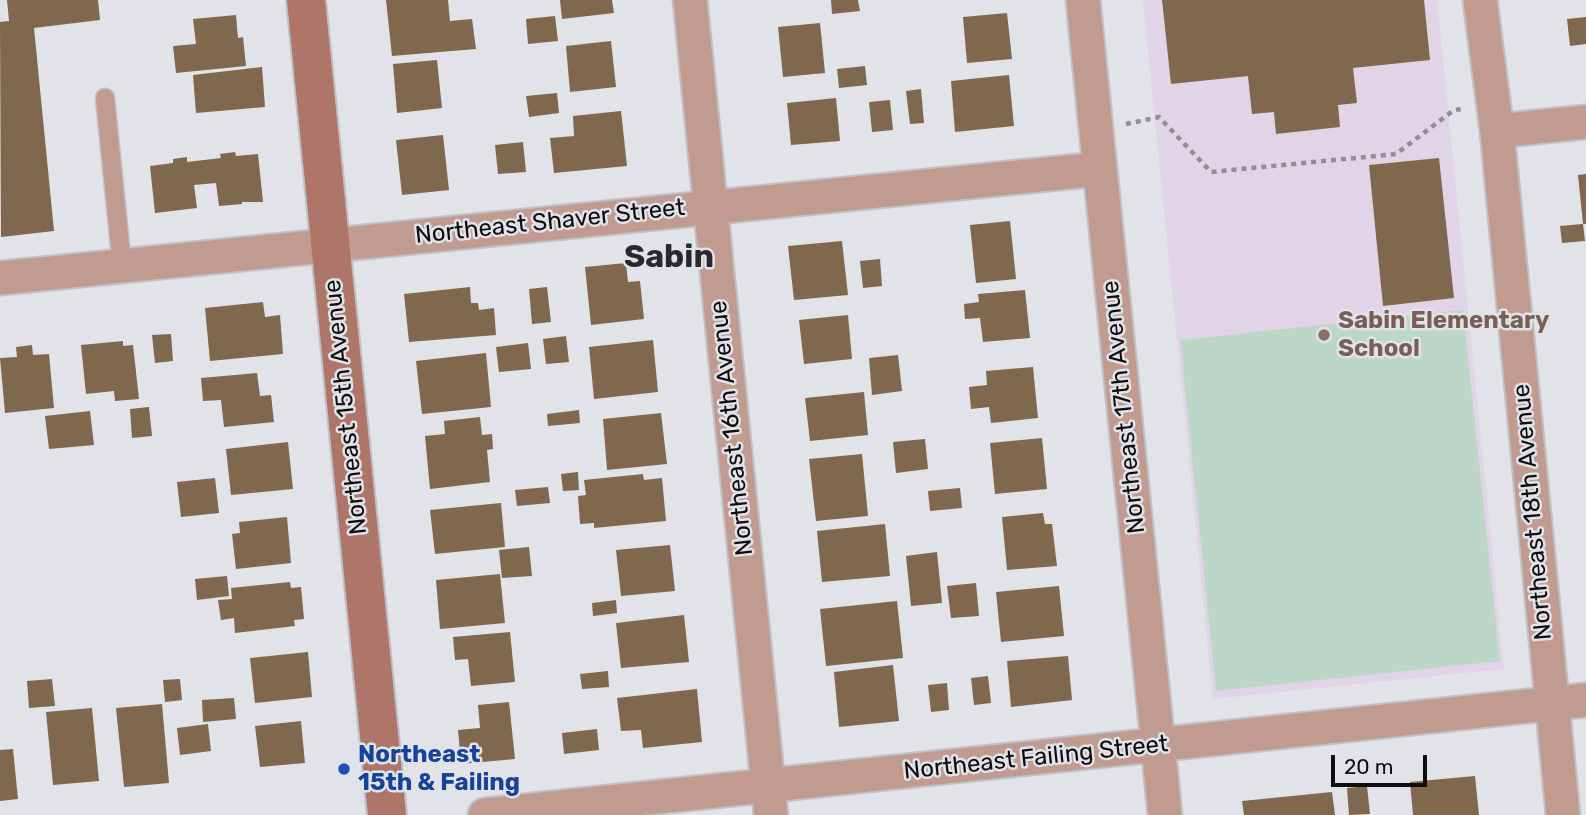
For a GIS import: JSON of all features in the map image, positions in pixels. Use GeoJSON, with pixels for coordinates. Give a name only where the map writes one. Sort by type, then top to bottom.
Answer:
{"type":"FeatureCollection","features":[{"type":"Feature","properties":{"kind":"street","name":"Northeast 15th Avenue"},"geometry":{"type":"LineString","coordinates":[[306,0],[387,815]]}},
{"type":"Feature","properties":{"kind":"street","name":"Northeast 16th Avenue"},"geometry":{"type":"LineString","coordinates":[[690,0],[769,800]]}},
{"type":"Feature","properties":{"kind":"street","name":"Northeast 17th Avenue"},"geometry":{"type":"LineString","coordinates":[[1083,0],[1094,131],[1165,815]]}},
{"type":"Feature","properties":{"kind":"street","name":"Northeast 18th Avenue"},"geometry":{"type":"LineString","coordinates":[[1480,0],[1495,118],[1563,815]]}},
{"type":"Feature","properties":{"kind":"street"},"geometry":{"type":"LineString","coordinates":[[1495,118],[1586,122]]}},
{"type":"Feature","properties":{"kind":"street","name":"Northeast Shaver Street"},"geometry":{"type":"LineString","coordinates":[[0,278],[710,205],[1100,169]]}},
{"type":"Feature","properties":{"kind":"street","name":"Northeast Failing Street"},"geometry":{"type":"LineString","coordinates":[[485,815],[769,800],[1158,746],[1586,700]]}},
{"type":"Feature","properties":{"kind":"lane"},"geometry":{"type":"LineString","coordinates":[[105,98],[122,266]]}},
{"type":"Feature","properties":{"kind":"path"},"geometry":{"type":"LineString","coordinates":[[1094,131],[1159,117],[1211,172],[1396,154],[1454,110],[1495,118]]}},
{"type":"Feature","properties":{"kind":"shaded area","name":"Sabin Elementary School"},"geometry":{"type":"Polygon","coordinates":[[[1143,0],[1437,0],[1504,669],[1213,699],[1143,0]]]}},
{"type":"Feature","properties":{"kind":"green space"},"geometry":{"type":"Polygon","coordinates":[[[1463,310],[1500,661],[1216,691],[1180,340],[1463,310]]]}},
{"type":"Feature","properties":{"kind":"building"},"geometry":{"type":"Polygon","coordinates":[[[7,0],[98,0],[100,20],[34,28],[54,231],[1,237],[0,22],[9,21],[7,0]]]}},
{"type":"Feature","properties":{"kind":"building"},"geometry":{"type":"Polygon","coordinates":[[[386,0],[448,0],[450,21],[472,19],[476,49],[392,56],[386,0]]]}},
{"type":"Feature","properties":{"kind":"building"},"geometry":{"type":"Polygon","coordinates":[[[560,0],[612,0],[614,13],[562,19],[560,0]]]}},
{"type":"Feature","properties":{"kind":"building"},"geometry":{"type":"Polygon","coordinates":[[[831,0],[858,0],[860,11],[832,14],[831,0]]]}},
{"type":"Feature","properties":{"kind":"building"},"geometry":{"type":"Polygon","coordinates":[[[1162,0],[1424,0],[1430,60],[1353,68],[1357,103],[1338,105],[1340,127],[1276,134],[1274,112],[1252,114],[1248,76],[1171,84],[1162,0]]]}},
{"type":"Feature","properties":{"kind":"building"},"geometry":{"type":"Polygon","coordinates":[[[1007,13],[1012,59],[967,63],[963,17],[1007,13]]]}},
{"type":"Feature","properties":{"kind":"building"},"geometry":{"type":"Polygon","coordinates":[[[236,15],[238,38],[243,37],[246,66],[176,73],[173,46],[196,44],[193,19],[236,15]]]}},
{"type":"Feature","properties":{"kind":"building"},"geometry":{"type":"Polygon","coordinates":[[[555,16],[558,41],[528,44],[526,19],[555,16]]]}},
{"type":"Feature","properties":{"kind":"building"},"geometry":{"type":"Polygon","coordinates":[[[1586,17],[1586,44],[1570,46],[1567,19],[1586,17]]]}},
{"type":"Feature","properties":{"kind":"building"},"geometry":{"type":"Polygon","coordinates":[[[820,23],[825,73],[783,77],[778,27],[820,23]]]}},
{"type":"Feature","properties":{"kind":"building"},"geometry":{"type":"Polygon","coordinates":[[[611,41],[616,87],[570,92],[566,46],[611,41]]]}},
{"type":"Feature","properties":{"kind":"building"},"geometry":{"type":"Polygon","coordinates":[[[437,60],[442,108],[397,113],[393,64],[437,60]]]}},
{"type":"Feature","properties":{"kind":"building"},"geometry":{"type":"Polygon","coordinates":[[[865,66],[867,85],[839,88],[837,69],[865,66]]]}},
{"type":"Feature","properties":{"kind":"building"},"geometry":{"type":"Polygon","coordinates":[[[262,67],[265,107],[196,113],[193,75],[262,67]]]}},
{"type":"Feature","properties":{"kind":"building"},"geometry":{"type":"Polygon","coordinates":[[[1009,75],[1014,126],[955,132],[951,81],[1009,75]]]}},
{"type":"Feature","properties":{"kind":"building"},"geometry":{"type":"Polygon","coordinates":[[[921,89],[924,123],[910,124],[906,91],[921,89]]]}},
{"type":"Feature","properties":{"kind":"building"},"geometry":{"type":"Polygon","coordinates":[[[557,93],[559,113],[529,117],[526,96],[557,93]]]}},
{"type":"Feature","properties":{"kind":"building"},"geometry":{"type":"Polygon","coordinates":[[[836,98],[840,141],[791,145],[787,103],[836,98]]]}},
{"type":"Feature","properties":{"kind":"building"},"geometry":{"type":"Polygon","coordinates":[[[890,100],[893,130],[872,132],[869,102],[890,100]]]}},
{"type":"Feature","properties":{"kind":"building"},"geometry":{"type":"Polygon","coordinates":[[[621,111],[627,166],[554,173],[550,138],[574,136],[573,116],[621,111]]]}},
{"type":"Feature","properties":{"kind":"building"},"geometry":{"type":"Polygon","coordinates":[[[443,135],[449,190],[402,195],[396,140],[443,135]]]}},
{"type":"Feature","properties":{"kind":"building"},"geometry":{"type":"Polygon","coordinates":[[[523,142],[526,172],[498,174],[495,145],[523,142]]]}},
{"type":"Feature","properties":{"kind":"building"},"geometry":{"type":"Polygon","coordinates":[[[235,152],[236,156],[258,154],[263,202],[219,206],[216,183],[194,185],[197,208],[155,213],[150,166],[173,163],[173,159],[187,157],[187,162],[221,158],[220,154],[235,152]]]}},
{"type":"Feature","properties":{"kind":"building"},"geometry":{"type":"Polygon","coordinates":[[[1439,158],[1454,298],[1383,306],[1369,165],[1439,158]]]}},
{"type":"Feature","properties":{"kind":"building"},"geometry":{"type":"Polygon","coordinates":[[[1586,174],[1586,224],[1583,224],[1578,175],[1586,174]]]}},
{"type":"Feature","properties":{"kind":"building"},"geometry":{"type":"Polygon","coordinates":[[[1010,221],[1016,279],[976,283],[970,225],[1010,221]]]}},
{"type":"Feature","properties":{"kind":"building"},"geometry":{"type":"Polygon","coordinates":[[[1583,224],[1585,241],[1562,243],[1560,226],[1583,224]]]}},
{"type":"Feature","properties":{"kind":"building"},"geometry":{"type":"Polygon","coordinates":[[[842,241],[848,295],[794,300],[788,246],[842,241]]]}},
{"type":"Feature","properties":{"kind":"building"},"geometry":{"type":"Polygon","coordinates":[[[880,259],[882,286],[863,288],[860,261],[880,259]]]}},
{"type":"Feature","properties":{"kind":"building"},"geometry":{"type":"Polygon","coordinates":[[[626,263],[628,282],[640,281],[644,319],[591,325],[585,267],[626,263]]]}},
{"type":"Feature","properties":{"kind":"building"},"geometry":{"type":"Polygon","coordinates":[[[470,287],[471,303],[478,303],[479,310],[494,308],[496,335],[409,342],[404,294],[470,287]]]}},
{"type":"Feature","properties":{"kind":"building"},"geometry":{"type":"Polygon","coordinates":[[[547,287],[551,322],[532,324],[529,289],[547,287]]]}},
{"type":"Feature","properties":{"kind":"building"},"geometry":{"type":"Polygon","coordinates":[[[1025,290],[1030,338],[983,342],[980,318],[965,319],[964,304],[979,302],[978,294],[1025,290]]]}},
{"type":"Feature","properties":{"kind":"building"},"geometry":{"type":"Polygon","coordinates":[[[263,302],[265,317],[280,315],[283,354],[210,361],[205,308],[263,302]]]}},
{"type":"Feature","properties":{"kind":"building"},"geometry":{"type":"Polygon","coordinates":[[[848,315],[852,359],[804,364],[799,320],[848,315]]]}},
{"type":"Feature","properties":{"kind":"building"},"geometry":{"type":"Polygon","coordinates":[[[171,334],[173,361],[155,363],[152,335],[171,334]]]}},
{"type":"Feature","properties":{"kind":"building"},"geometry":{"type":"Polygon","coordinates":[[[566,336],[569,362],[546,364],[543,339],[566,336]]]}},
{"type":"Feature","properties":{"kind":"building"},"geometry":{"type":"Polygon","coordinates":[[[653,340],[658,392],[594,399],[589,347],[653,340]]]}},
{"type":"Feature","properties":{"kind":"building"},"geometry":{"type":"Polygon","coordinates":[[[123,341],[123,346],[133,345],[139,399],[115,401],[114,391],[86,394],[81,345],[123,341]]]}},
{"type":"Feature","properties":{"kind":"building"},"geometry":{"type":"Polygon","coordinates":[[[528,343],[531,369],[499,372],[496,347],[528,343]]]}},
{"type":"Feature","properties":{"kind":"building"},"geometry":{"type":"Polygon","coordinates":[[[32,345],[33,355],[49,354],[54,408],[5,413],[0,358],[17,357],[16,347],[32,345]]]}},
{"type":"Feature","properties":{"kind":"building"},"geometry":{"type":"Polygon","coordinates":[[[486,353],[491,407],[422,414],[416,361],[486,353]]]}},
{"type":"Feature","properties":{"kind":"building"},"geometry":{"type":"Polygon","coordinates":[[[898,355],[902,391],[872,395],[869,358],[898,355]]]}},
{"type":"Feature","properties":{"kind":"building"},"geometry":{"type":"Polygon","coordinates":[[[1033,367],[1038,418],[991,423],[989,407],[971,409],[969,387],[987,385],[986,371],[1033,367]]]}},
{"type":"Feature","properties":{"kind":"building"},"geometry":{"type":"Polygon","coordinates":[[[257,373],[260,396],[271,395],[274,422],[224,427],[221,400],[203,401],[201,378],[257,373]]]}},
{"type":"Feature","properties":{"kind":"building"},"geometry":{"type":"Polygon","coordinates":[[[864,392],[868,435],[810,441],[805,398],[864,392]]]}},
{"type":"Feature","properties":{"kind":"building"},"geometry":{"type":"Polygon","coordinates":[[[149,407],[152,436],[132,438],[130,409],[149,407]]]}},
{"type":"Feature","properties":{"kind":"building"},"geometry":{"type":"Polygon","coordinates":[[[579,410],[580,423],[548,426],[547,414],[579,410]]]}},
{"type":"Feature","properties":{"kind":"building"},"geometry":{"type":"Polygon","coordinates":[[[90,411],[94,445],[49,449],[45,416],[90,411]]]}},
{"type":"Feature","properties":{"kind":"building"},"geometry":{"type":"Polygon","coordinates":[[[661,413],[667,464],[607,470],[603,419],[661,413]]]}},
{"type":"Feature","properties":{"kind":"building"},"geometry":{"type":"Polygon","coordinates":[[[480,417],[482,435],[492,434],[493,449],[487,450],[490,482],[430,489],[425,436],[445,434],[444,421],[480,417]]]}},
{"type":"Feature","properties":{"kind":"building"},"geometry":{"type":"Polygon","coordinates":[[[1042,438],[1047,489],[995,494],[990,443],[1042,438]]]}},
{"type":"Feature","properties":{"kind":"building"},"geometry":{"type":"Polygon","coordinates":[[[925,439],[928,469],[896,473],[893,442],[925,439]]]}},
{"type":"Feature","properties":{"kind":"building"},"geometry":{"type":"Polygon","coordinates":[[[288,442],[293,489],[231,495],[226,449],[288,442]]]}},
{"type":"Feature","properties":{"kind":"building"},"geometry":{"type":"Polygon","coordinates":[[[862,454],[868,516],[816,521],[809,459],[862,454]]]}},
{"type":"Feature","properties":{"kind":"building"},"geometry":{"type":"Polygon","coordinates":[[[578,472],[579,490],[563,491],[561,474],[578,472]]]}},
{"type":"Feature","properties":{"kind":"building"},"geometry":{"type":"Polygon","coordinates":[[[643,474],[644,480],[662,478],[666,521],[594,528],[594,523],[580,524],[578,496],[586,495],[584,480],[643,474]]]}},
{"type":"Feature","properties":{"kind":"building"},"geometry":{"type":"Polygon","coordinates":[[[215,478],[219,513],[181,517],[177,482],[215,478]]]}},
{"type":"Feature","properties":{"kind":"building"},"geometry":{"type":"Polygon","coordinates":[[[548,487],[550,503],[517,506],[515,490],[548,487]]]}},
{"type":"Feature","properties":{"kind":"building"},"geometry":{"type":"Polygon","coordinates":[[[960,488],[962,508],[930,511],[928,491],[960,488]]]}},
{"type":"Feature","properties":{"kind":"building"},"geometry":{"type":"Polygon","coordinates":[[[501,503],[505,547],[435,554],[430,510],[501,503]]]}},
{"type":"Feature","properties":{"kind":"building"},"geometry":{"type":"Polygon","coordinates":[[[1043,513],[1045,524],[1052,524],[1057,566],[1007,570],[1002,517],[1043,513]]]}},
{"type":"Feature","properties":{"kind":"building"},"geometry":{"type":"Polygon","coordinates":[[[287,517],[291,563],[236,569],[232,534],[240,533],[239,522],[287,517]]]}},
{"type":"Feature","properties":{"kind":"building"},"geometry":{"type":"Polygon","coordinates":[[[885,524],[890,576],[822,582],[817,531],[885,524]]]}},
{"type":"Feature","properties":{"kind":"building"},"geometry":{"type":"Polygon","coordinates":[[[670,545],[675,591],[621,596],[616,550],[670,545]]]}},
{"type":"Feature","properties":{"kind":"building"},"geometry":{"type":"Polygon","coordinates":[[[529,547],[532,576],[502,578],[499,550],[529,547]]]}},
{"type":"Feature","properties":{"kind":"building"},"geometry":{"type":"Polygon","coordinates":[[[937,552],[942,603],[911,606],[906,556],[937,552]]]}},
{"type":"Feature","properties":{"kind":"building"},"geometry":{"type":"Polygon","coordinates":[[[500,574],[505,623],[440,629],[436,580],[500,574]]]}},
{"type":"Feature","properties":{"kind":"building"},"geometry":{"type":"Polygon","coordinates":[[[227,576],[229,596],[197,600],[195,579],[227,576]]]}},
{"type":"Feature","properties":{"kind":"building"},"geometry":{"type":"Polygon","coordinates":[[[290,582],[291,588],[301,587],[304,619],[294,620],[295,626],[235,633],[234,618],[221,620],[218,600],[232,599],[231,588],[290,582]]]}},
{"type":"Feature","properties":{"kind":"building"},"geometry":{"type":"Polygon","coordinates":[[[976,583],[979,616],[951,618],[947,586],[976,583]]]}},
{"type":"Feature","properties":{"kind":"building"},"geometry":{"type":"Polygon","coordinates":[[[1059,586],[1064,636],[1001,642],[996,592],[1059,586]]]}},
{"type":"Feature","properties":{"kind":"building"},"geometry":{"type":"Polygon","coordinates":[[[616,600],[617,613],[593,616],[592,603],[616,600]]]}},
{"type":"Feature","properties":{"kind":"building"},"geometry":{"type":"Polygon","coordinates":[[[897,601],[903,658],[826,666],[820,609],[897,601]]]}},
{"type":"Feature","properties":{"kind":"building"},"geometry":{"type":"Polygon","coordinates":[[[684,615],[689,662],[621,668],[616,623],[684,615]]]}},
{"type":"Feature","properties":{"kind":"building"},"geometry":{"type":"Polygon","coordinates":[[[510,632],[515,682],[471,686],[468,659],[455,660],[453,637],[510,632]]]}},
{"type":"Feature","properties":{"kind":"building"},"geometry":{"type":"Polygon","coordinates":[[[308,652],[312,697],[255,703],[250,658],[308,652]]]}},
{"type":"Feature","properties":{"kind":"building"},"geometry":{"type":"Polygon","coordinates":[[[1068,656],[1072,700],[1011,707],[1007,661],[1068,656]]]}},
{"type":"Feature","properties":{"kind":"building"},"geometry":{"type":"Polygon","coordinates":[[[893,665],[899,721],[839,727],[834,672],[893,665]]]}},
{"type":"Feature","properties":{"kind":"building"},"geometry":{"type":"Polygon","coordinates":[[[608,671],[609,687],[582,689],[580,674],[608,671]]]}},
{"type":"Feature","properties":{"kind":"building"},"geometry":{"type":"Polygon","coordinates":[[[988,676],[991,703],[974,705],[971,678],[988,676]]]}},
{"type":"Feature","properties":{"kind":"building"},"geometry":{"type":"Polygon","coordinates":[[[52,679],[55,706],[29,708],[27,681],[52,679]]]}},
{"type":"Feature","properties":{"kind":"building"},"geometry":{"type":"Polygon","coordinates":[[[180,679],[182,700],[165,702],[163,680],[180,679]]]}},
{"type":"Feature","properties":{"kind":"building"},"geometry":{"type":"Polygon","coordinates":[[[947,683],[949,710],[931,712],[928,685],[947,683]]]}},
{"type":"Feature","properties":{"kind":"building"},"geometry":{"type":"Polygon","coordinates":[[[697,689],[702,742],[643,748],[641,730],[621,731],[617,698],[697,689]]]}},
{"type":"Feature","properties":{"kind":"building"},"geometry":{"type":"Polygon","coordinates":[[[234,698],[236,719],[203,722],[202,700],[234,698]]]}},
{"type":"Feature","properties":{"kind":"building"},"geometry":{"type":"Polygon","coordinates":[[[509,702],[515,759],[461,764],[458,730],[480,728],[478,705],[509,702]]]}},
{"type":"Feature","properties":{"kind":"building"},"geometry":{"type":"Polygon","coordinates":[[[162,704],[169,783],[124,787],[116,708],[162,704]]]}},
{"type":"Feature","properties":{"kind":"building"},"geometry":{"type":"Polygon","coordinates":[[[92,708],[99,781],[53,785],[46,712],[92,708]]]}},
{"type":"Feature","properties":{"kind":"building"},"geometry":{"type":"Polygon","coordinates":[[[301,721],[305,763],[260,767],[255,726],[301,721]]]}},
{"type":"Feature","properties":{"kind":"building"},"geometry":{"type":"Polygon","coordinates":[[[208,724],[211,751],[180,755],[177,728],[208,724]]]}},
{"type":"Feature","properties":{"kind":"building"},"geometry":{"type":"Polygon","coordinates":[[[597,729],[599,750],[564,754],[562,733],[597,729]]]}},
{"type":"Feature","properties":{"kind":"building"},"geometry":{"type":"Polygon","coordinates":[[[13,749],[18,799],[0,801],[0,750],[13,749]]]}},
{"type":"Feature","properties":{"kind":"building"},"geometry":{"type":"Polygon","coordinates":[[[1475,776],[1479,815],[1413,815],[1410,782],[1475,776]]]}},
{"type":"Feature","properties":{"kind":"building"},"geometry":{"type":"Polygon","coordinates":[[[1367,786],[1370,814],[1349,815],[1347,788],[1367,786]]]}},
{"type":"Feature","properties":{"kind":"building"},"geometry":{"type":"Polygon","coordinates":[[[1332,792],[1335,815],[1244,815],[1242,801],[1332,792]]]}},
{"type":"Feature","properties":{"kind":"place","name":"Sabin Elementary School"},"geometry":{"type":"Point","coordinates":[1324,335]}},
{"type":"Feature","properties":{"kind":"place","name":"Northeast 15th & Failing"},"geometry":{"type":"Point","coordinates":[344,769]}},
{"type":"Feature","properties":{"kind":"district","name":"Sabin"},"geometry":{"type":"Point","coordinates":[669,258]}}]}
